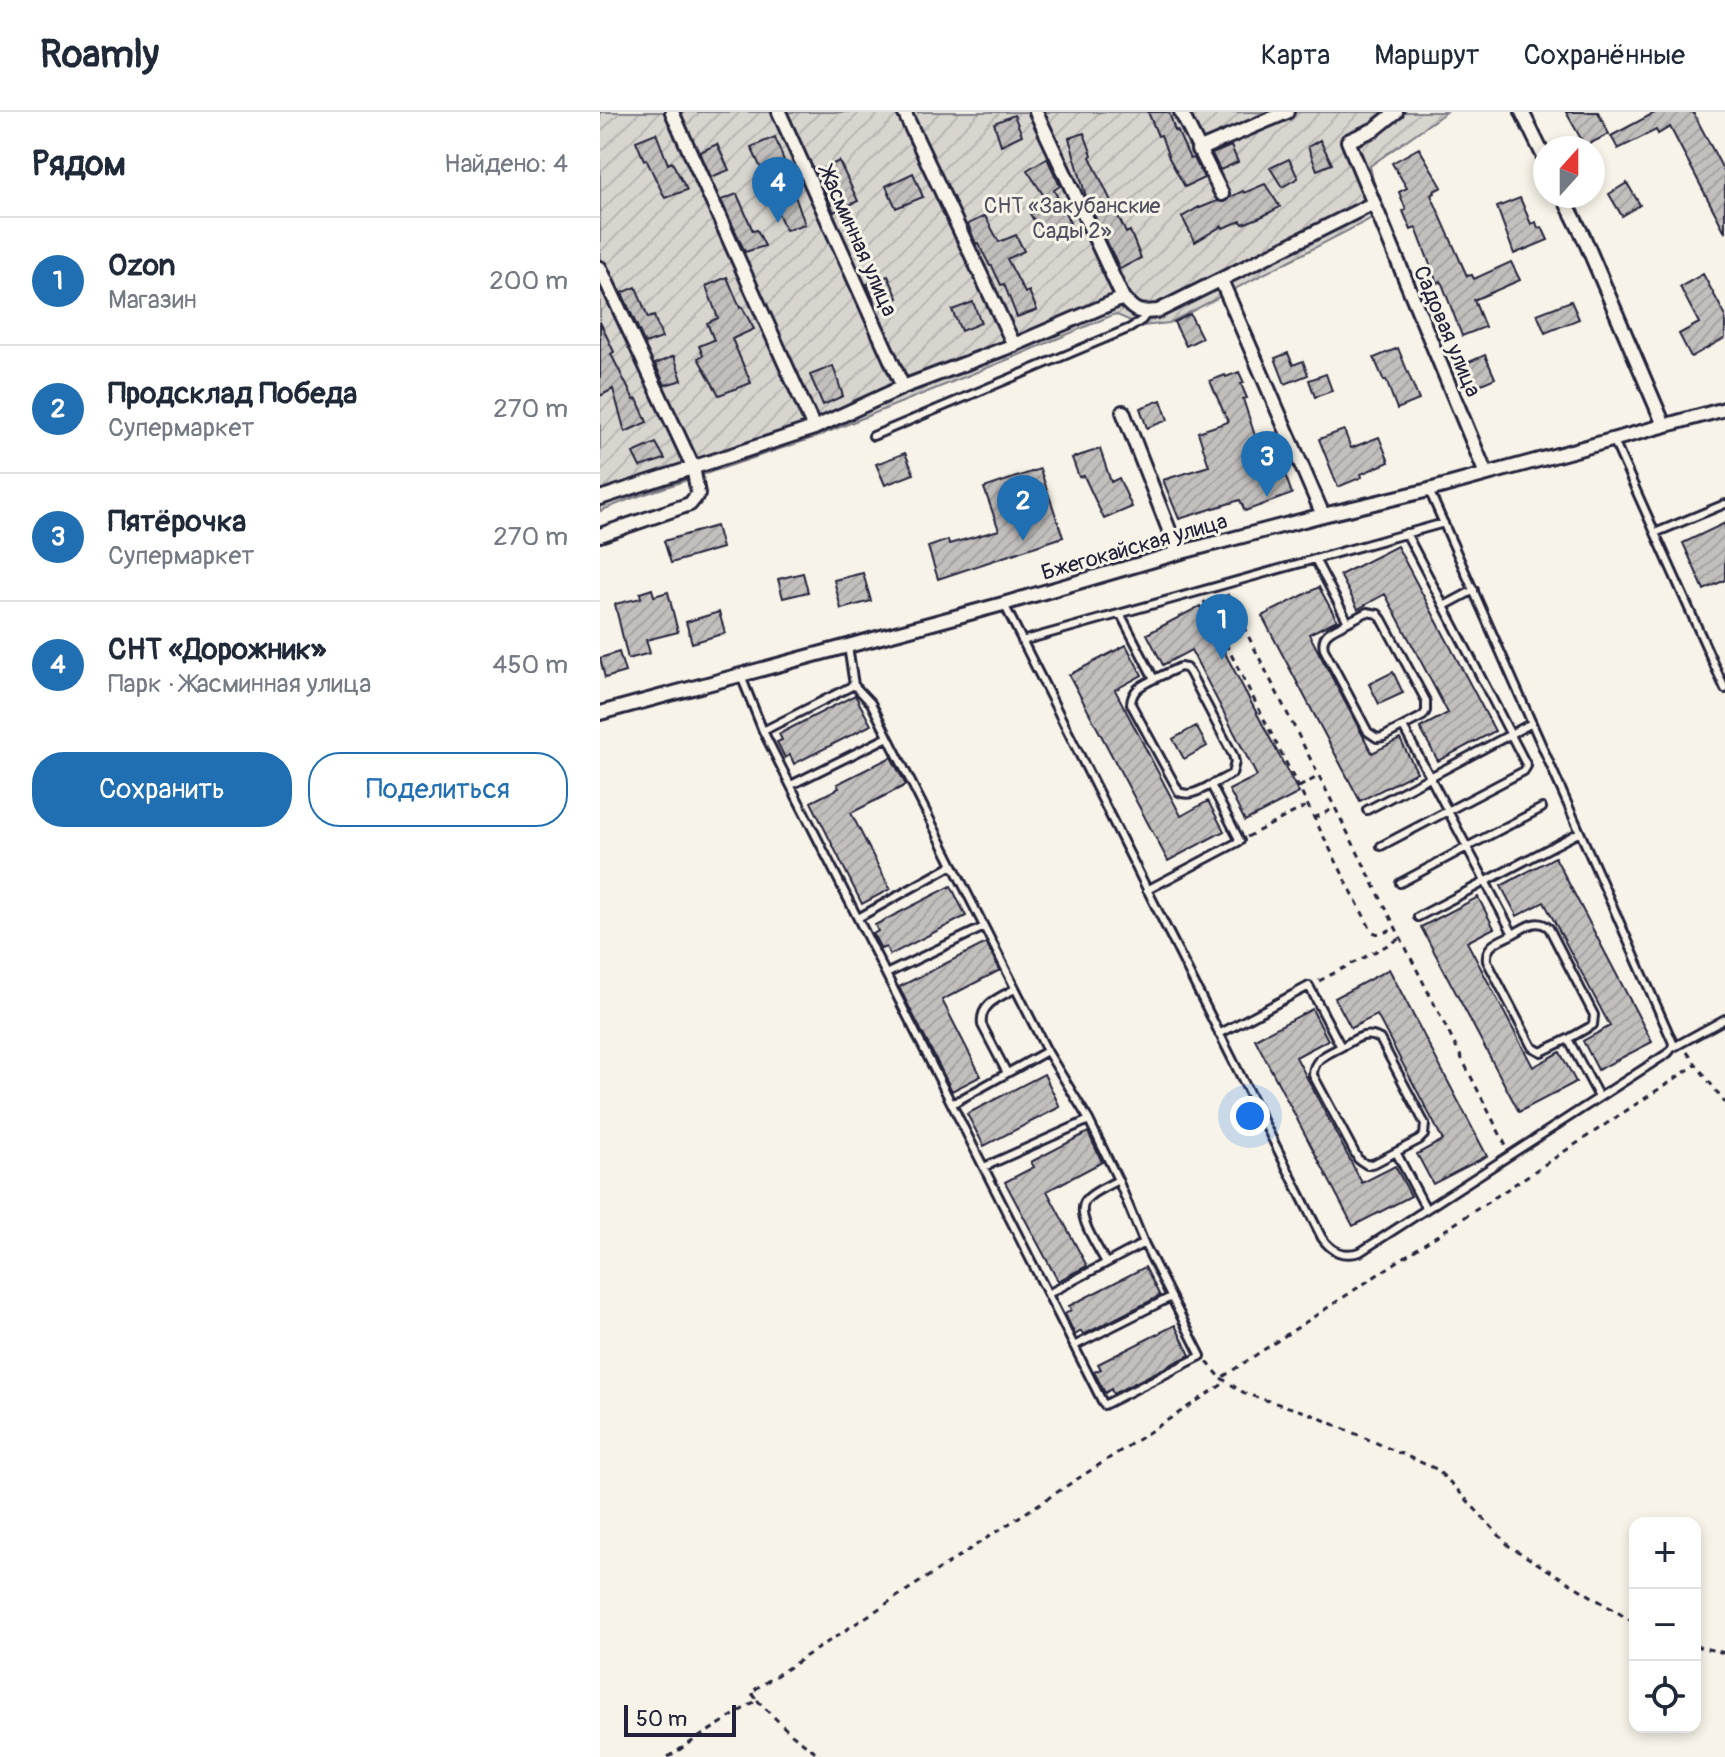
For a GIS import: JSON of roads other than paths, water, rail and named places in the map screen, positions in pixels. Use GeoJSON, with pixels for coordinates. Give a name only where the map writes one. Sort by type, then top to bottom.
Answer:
{"type":"FeatureCollection","features":[{"type":"Feature","properties":{"kind":"street"},"geometry":{"type":"LineString","coordinates":[[672,112],[814,428]]}},
{"type":"Feature","properties":{"kind":"street","name":"Жасминная улица"},"geometry":{"type":"LineString","coordinates":[[779,112],[903,387]]}},
{"type":"Feature","properties":{"kind":"street"},"geometry":{"type":"LineString","coordinates":[[904,112],[1011,339]]}},
{"type":"Feature","properties":{"kind":"street"},"geometry":{"type":"LineString","coordinates":[[1036,112],[1123,298],[1140,313],[1158,311],[1372,204]]}},
{"type":"Feature","properties":{"kind":"street"},"geometry":{"type":"LineString","coordinates":[[1181,112],[1222,194]]}},
{"type":"Feature","properties":{"kind":"street"},"geometry":{"type":"LineString","coordinates":[[1198,150],[1287,112]]}},
{"type":"Feature","properties":{"kind":"street","name":"Садовая улица"},"geometry":{"type":"LineString","coordinates":[[1396,112],[1375,129],[1348,141],[1486,474]]}},
{"type":"Feature","properties":{"kind":"street"},"geometry":{"type":"LineString","coordinates":[[1522,112],[1534,136]]}},
{"type":"Feature","properties":{"kind":"street"},"geometry":{"type":"LineString","coordinates":[[1569,208],[1664,425]]}},
{"type":"Feature","properties":{"kind":"street"},"geometry":{"type":"LineString","coordinates":[[600,268],[693,467],[698,494],[690,504],[600,535]]}},
{"type":"Feature","properties":{"kind":"street"},"geometry":{"type":"LineString","coordinates":[[1221,280],[1323,515]]}},
{"type":"Feature","properties":{"kind":"street"},"geometry":{"type":"LineString","coordinates":[[600,498],[814,428],[1011,339],[1123,298]]}},
{"type":"Feature","properties":{"kind":"street","name":"Бжегокайская улица"},"geometry":{"type":"LineString","coordinates":[[600,713],[1003,604],[1178,553],[1429,490],[1725,409]]}},
{"type":"Feature","properties":{"kind":"street"},"geometry":{"type":"LineString","coordinates":[[1123,412],[1178,553]]}},
{"type":"Feature","properties":{"kind":"lane"},"geometry":{"type":"LineString","coordinates":[[873,436],[1130,328],[1148,312]]}},
{"type":"Feature","properties":{"kind":"lane"},"geometry":{"type":"LineString","coordinates":[[1613,439],[1725,689]]}},
{"type":"Feature","properties":{"kind":"lane"},"geometry":{"type":"LineString","coordinates":[[1429,490],[1671,1036],[1672,1048]]}},
{"type":"Feature","properties":{"kind":"lane"},"geometry":{"type":"LineString","coordinates":[[1655,533],[1725,504]]}},
{"type":"Feature","properties":{"kind":"lane"},"geometry":{"type":"LineString","coordinates":[[1022,641],[1444,523]]}},
{"type":"Feature","properties":{"kind":"lane"},"geometry":{"type":"LineString","coordinates":[[1381,846],[1524,771],[1526,763],[1406,533]]}},
{"type":"Feature","properties":{"kind":"lane"},"geometry":{"type":"LineString","coordinates":[[1315,559],[1348,622]]}},
{"type":"Feature","properties":{"kind":"lane"},"geometry":{"type":"LineString","coordinates":[[1444,606],[1474,590]]}},
{"type":"Feature","properties":{"kind":"lane"},"geometry":{"type":"LineString","coordinates":[[1003,604],[1322,1238],[1338,1253],[1360,1252],[1672,1048],[1725,1019]]}},
{"type":"Feature","properties":{"kind":"lane"},"geometry":{"type":"LineString","coordinates":[[1367,612],[1378,614],[1426,701],[1423,716],[1383,737],[1372,736],[1368,732],[1322,642],[1328,633],[1348,622],[1367,612]]}},
{"type":"Feature","properties":{"kind":"lane"},"geometry":{"type":"LineString","coordinates":[[1121,615],[1154,679]]}},
{"type":"Feature","properties":{"kind":"lane"},"geometry":{"type":"LineString","coordinates":[[741,676],[763,731],[1104,1405],[1201,1356],[1144,1243],[1089,1120],[1047,1051],[871,703],[854,685],[848,646]]}},
{"type":"Feature","properties":{"kind":"lane"},"geometry":{"type":"LineString","coordinates":[[1180,667],[1186,668],[1233,755],[1232,774],[1195,793],[1179,792],[1131,704],[1134,692],[1154,679],[1180,667]]}},
{"type":"Feature","properties":{"kind":"lane"},"geometry":{"type":"LineString","coordinates":[[763,731],[854,685]]}},
{"type":"Feature","properties":{"kind":"lane"},"geometry":{"type":"LineString","coordinates":[[1367,810],[1532,723]]}},
{"type":"Feature","properties":{"kind":"lane"},"geometry":{"type":"LineString","coordinates":[[1403,727],[1513,934]]}},
{"type":"Feature","properties":{"kind":"lane"},"geometry":{"type":"LineString","coordinates":[[791,785],[888,737]]}},
{"type":"Feature","properties":{"kind":"lane"},"geometry":{"type":"LineString","coordinates":[[1147,890],[1240,841],[1211,785]]}},
{"type":"Feature","properties":{"kind":"lane"},"geometry":{"type":"LineString","coordinates":[[1400,883],[1542,808]]}},
{"type":"Feature","properties":{"kind":"lane"},"geometry":{"type":"LineString","coordinates":[[1418,917],[1580,832]]}},
{"type":"Feature","properties":{"kind":"lane"},"geometry":{"type":"LineString","coordinates":[[858,918],[953,865]]}},
{"type":"Feature","properties":{"kind":"lane"},"geometry":{"type":"LineString","coordinates":[[1533,923],[1549,928],[1594,1015],[1593,1025],[1568,1039],[1541,1052],[1532,1047],[1487,961],[1486,954],[1491,945],[1533,923]]}},
{"type":"Feature","properties":{"kind":"lane"},"geometry":{"type":"LineString","coordinates":[[886,974],[984,927]]}},
{"type":"Feature","properties":{"kind":"lane"},"geometry":{"type":"LineString","coordinates":[[1219,1034],[1309,986],[1341,1047]]}},
{"type":"Feature","properties":{"kind":"lane"},"geometry":{"type":"LineString","coordinates":[[1007,1073],[981,1018],[990,1003],[1015,989]]}},
{"type":"Feature","properties":{"kind":"lane"},"geometry":{"type":"LineString","coordinates":[[1364,1035],[1380,1039],[1425,1124],[1424,1135],[1419,1140],[1375,1163],[1367,1165],[1358,1159],[1313,1075],[1319,1058],[1341,1047],[1364,1035]]}},
{"type":"Feature","properties":{"kind":"lane"},"geometry":{"type":"LineString","coordinates":[[1568,1039],[1599,1097]]}},
{"type":"Feature","properties":{"kind":"lane"},"geometry":{"type":"LineString","coordinates":[[952,1104],[1047,1051]]}},
{"type":"Feature","properties":{"kind":"lane"},"geometry":{"type":"LineString","coordinates":[[984,1167],[1089,1120]]}},
{"type":"Feature","properties":{"kind":"lane"},"geometry":{"type":"LineString","coordinates":[[1396,1152],[1426,1209]]}},
{"type":"Feature","properties":{"kind":"lane"},"geometry":{"type":"LineString","coordinates":[[1106,1263],[1081,1210],[1089,1196],[1118,1180]]}},
{"type":"Feature","properties":{"kind":"lane"},"geometry":{"type":"LineString","coordinates":[[1048,1294],[1144,1243]]}},
{"type":"Feature","properties":{"kind":"lane"},"geometry":{"type":"LineString","coordinates":[[1074,1346],[1171,1297]]}},
{"type":"Feature","properties":{"kind":"place","name":"СНТ «Дорожник»"},"geometry":{"type":"Point","coordinates":[778,223]}},
{"type":"Feature","properties":{"kind":"place","name":"Пятёрочка"},"geometry":{"type":"Point","coordinates":[1267,497]}},
{"type":"Feature","properties":{"kind":"place","name":"Продсклад Победа"},"geometry":{"type":"Point","coordinates":[1023,541]}},
{"type":"Feature","properties":{"kind":"place","name":"Ozon"},"geometry":{"type":"Point","coordinates":[1222,660]}},
{"type":"Feature","properties":{"kind":"park label","name":"СНТ «Закубанские Сады 2»"},"geometry":{"type":"Point","coordinates":[1072,218]}}]}
